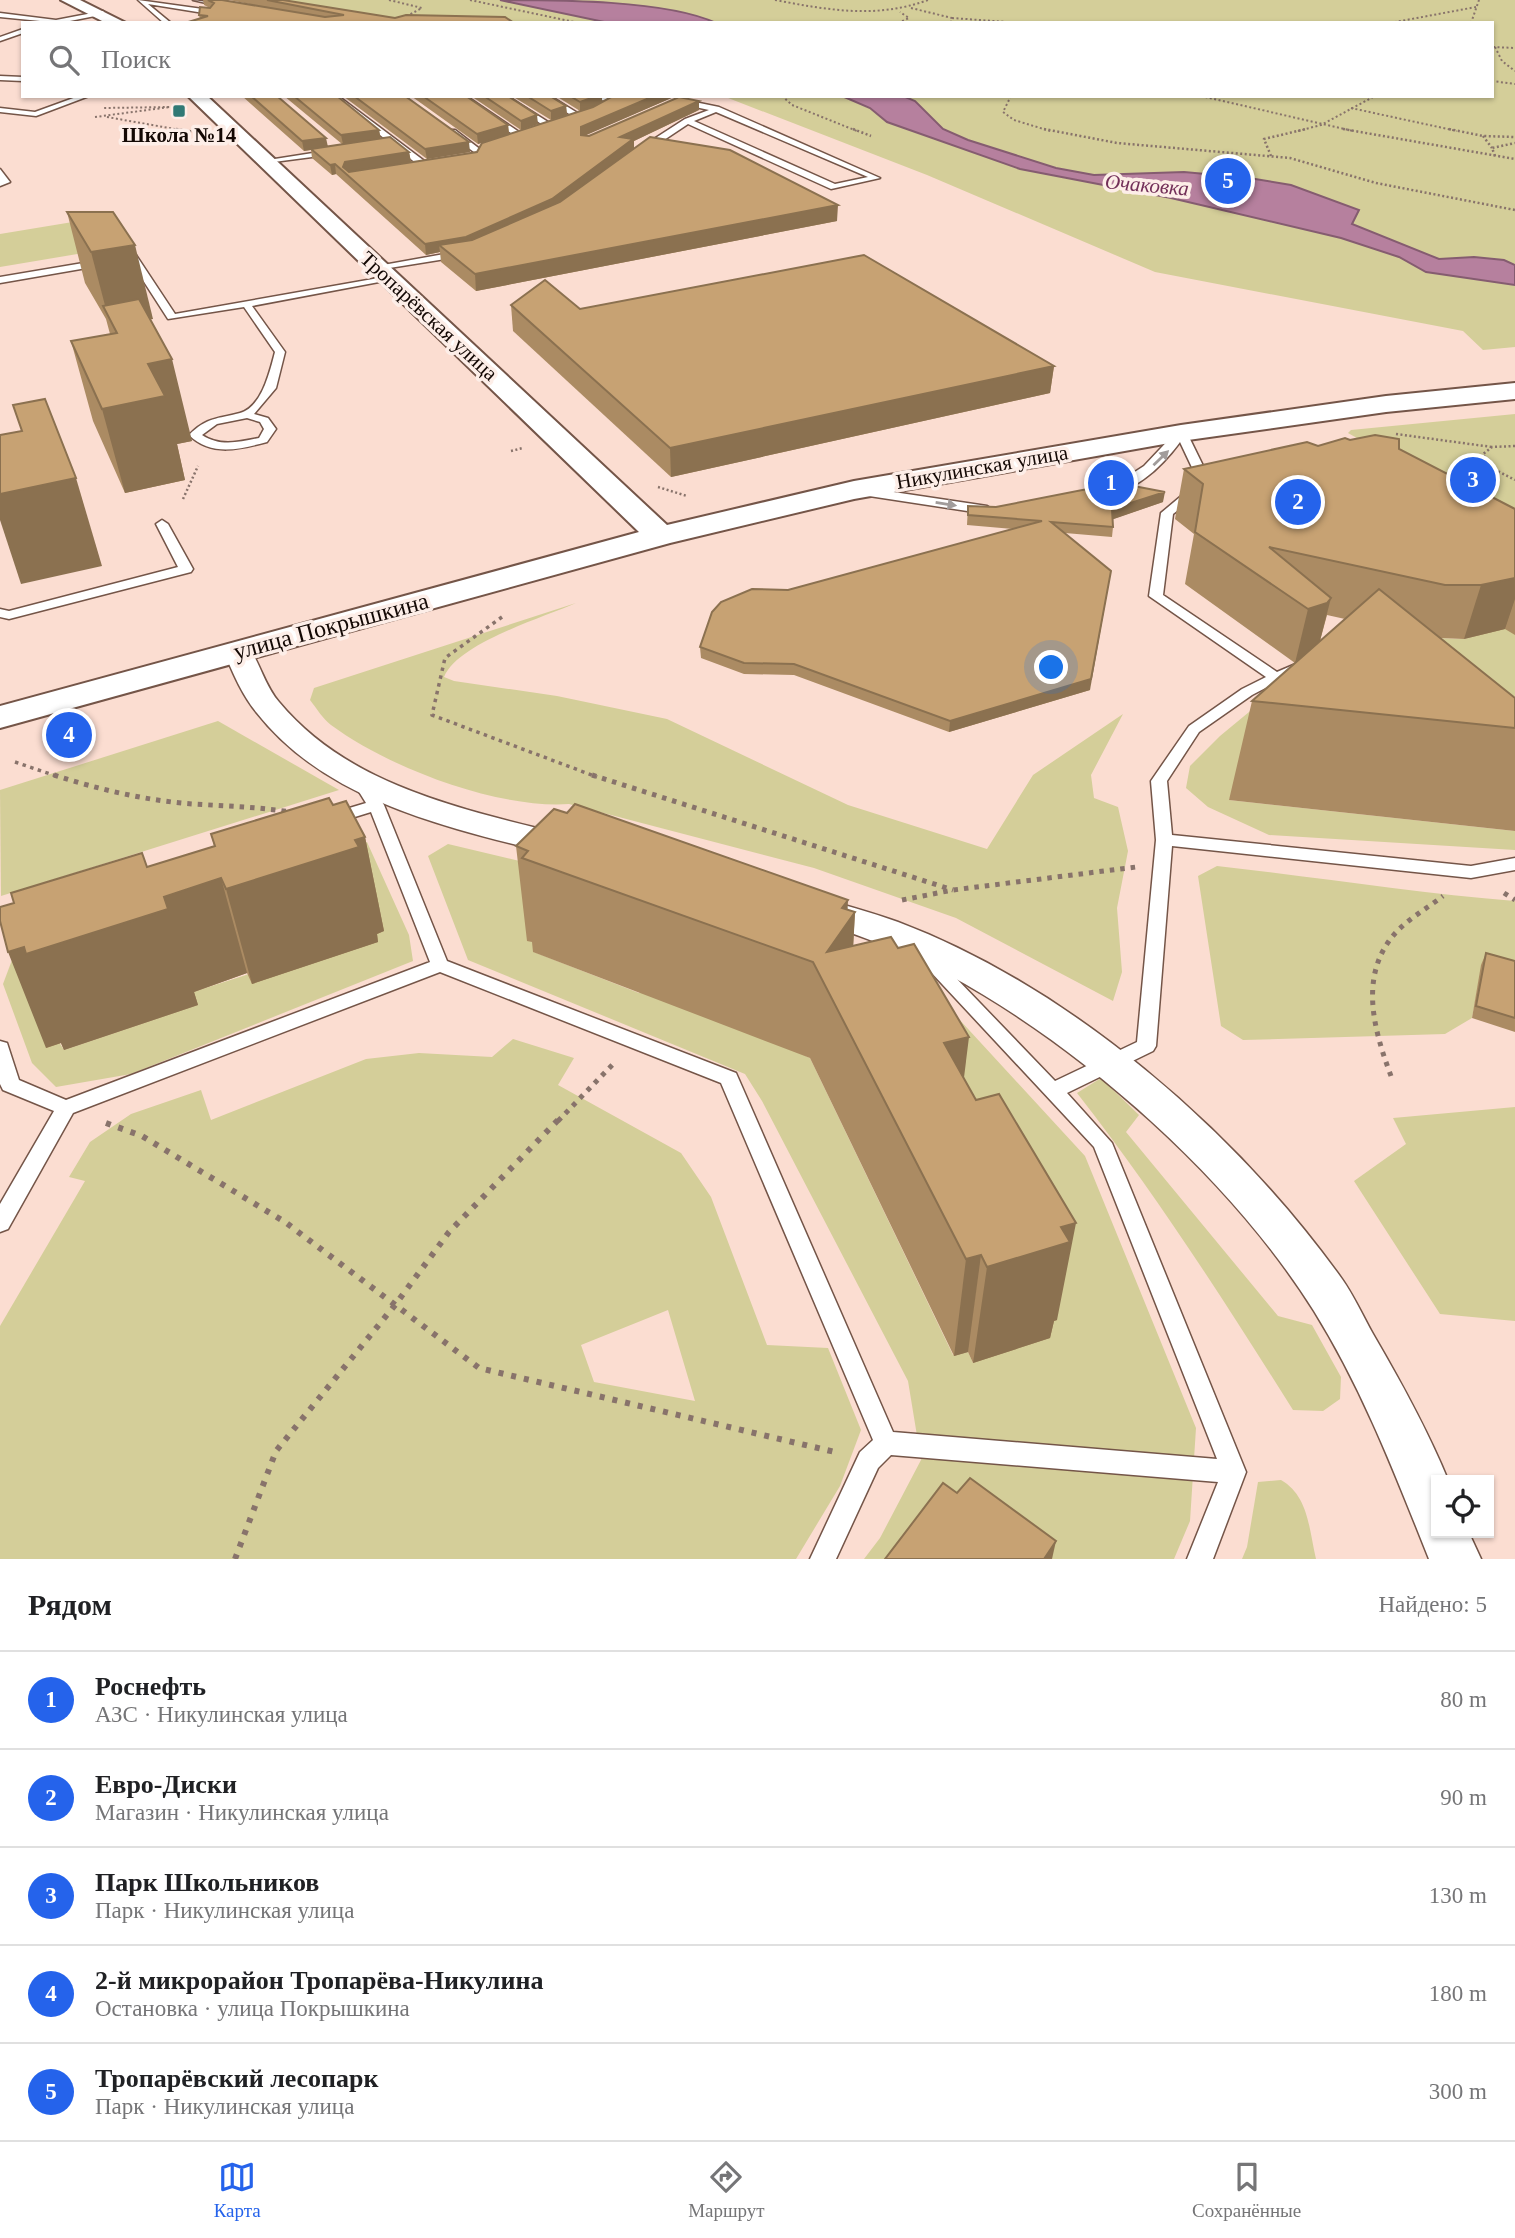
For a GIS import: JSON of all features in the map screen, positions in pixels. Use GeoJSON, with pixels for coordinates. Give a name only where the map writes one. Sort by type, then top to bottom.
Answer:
{"type":"FeatureCollection","features":[{"type":"Feature","properties":{"kind":"street"},"geometry":{"type":"LineString","coordinates":[[68,0],[103,13],[116,21]]}},
{"type":"Feature","properties":{"kind":"street","name":"Тропарёвская улица"},"geometry":{"type":"LineString","coordinates":[[199,98],[662,536]]}},
{"type":"Feature","properties":{"kind":"street","name":"Никулинская улица"},"geometry":{"type":"LineString","coordinates":[[662,536],[854,490],[1181,433],[1386,404],[1515,391]]}},
{"type":"Feature","properties":{"kind":"street","name":"улица Покрышкина"},"geometry":{"type":"LineString","coordinates":[[0,717],[662,536]]}},
{"type":"Feature","properties":{"kind":"street"},"geometry":{"type":"LineString","coordinates":[[238,652],[269,709],[306,745],[368,793],[415,803],[601,855]]}},
{"type":"Feature","properties":{"kind":"street"},"geometry":{"type":"LineString","coordinates":[[774,899],[836,914],[911,940],[1002,989],[1108,1064],[1190,1135],[1260,1209],[1326,1292],[1400,1424],[1431,1502]]}},
{"type":"Feature","properties":{"kind":"street"},"geometry":{"type":"LineString","coordinates":[[1446,1538],[1455,1559]]}},
{"type":"Feature","properties":{"kind":"lane"},"geometry":{"type":"LineString","coordinates":[[138,0],[221,14]]}},
{"type":"Feature","properties":{"kind":"lane"},"geometry":{"type":"LineString","coordinates":[[138,0],[169,21]]}},
{"type":"Feature","properties":{"kind":"lane"},"geometry":{"type":"LineString","coordinates":[[196,0],[235,6]]}},
{"type":"Feature","properties":{"kind":"lane"},"geometry":{"type":"LineString","coordinates":[[57,21],[103,13]]}},
{"type":"Feature","properties":{"kind":"lane"},"geometry":{"type":"LineString","coordinates":[[0,15],[44,21]]}},
{"type":"Feature","properties":{"kind":"lane"},"geometry":{"type":"LineString","coordinates":[[0,38],[21,32]]}},
{"type":"Feature","properties":{"kind":"lane"},"geometry":{"type":"LineString","coordinates":[[0,78],[21,79]]}},
{"type":"Feature","properties":{"kind":"lane"},"geometry":{"type":"LineString","coordinates":[[0,110],[36,114],[81,98]]}},
{"type":"Feature","properties":{"kind":"lane"},"geometry":{"type":"LineString","coordinates":[[336,98],[424,165]]}},
{"type":"Feature","properties":{"kind":"lane"},"geometry":{"type":"LineString","coordinates":[[464,98],[520,136]]}},
{"type":"Feature","properties":{"kind":"lane"},"geometry":{"type":"LineString","coordinates":[[506,98],[561,125]]}},
{"type":"Feature","properties":{"kind":"lane"},"geometry":{"type":"LineString","coordinates":[[547,98],[580,117]]}},
{"type":"Feature","properties":{"kind":"lane"},"geometry":{"type":"LineString","coordinates":[[542,130],[607,107],[610,102],[603,98]]}},
{"type":"Feature","properties":{"kind":"lane"},"geometry":{"type":"LineString","coordinates":[[668,105],[685,98]]}},
{"type":"Feature","properties":{"kind":"lane"},"geometry":{"type":"LineString","coordinates":[[679,101],[716,109],[876,178],[834,187],[688,121]]}},
{"type":"Feature","properties":{"kind":"lane"},"geometry":{"type":"LineString","coordinates":[[635,156],[688,121],[716,109]]}},
{"type":"Feature","properties":{"kind":"lane"},"geometry":{"type":"LineString","coordinates":[[445,127],[476,154],[488,146]]}},
{"type":"Feature","properties":{"kind":"lane"},"geometry":{"type":"LineString","coordinates":[[510,139],[531,133]]}},
{"type":"Feature","properties":{"kind":"lane"},"geometry":{"type":"LineString","coordinates":[[380,144],[393,142]]}},
{"type":"Feature","properties":{"kind":"lane"},"geometry":{"type":"LineString","coordinates":[[266,161],[340,150],[331,143]]}},
{"type":"Feature","properties":{"kind":"lane"},"geometry":{"type":"LineString","coordinates":[[411,167],[437,163]]}},
{"type":"Feature","properties":{"kind":"lane"},"geometry":{"type":"LineString","coordinates":[[0,171],[6,182],[0,184]]}},
{"type":"Feature","properties":{"kind":"lane"},"geometry":{"type":"LineString","coordinates":[[119,260],[133,257],[172,317],[246,304],[470,252]]}},
{"type":"Feature","properties":{"kind":"lane"},"geometry":{"type":"LineString","coordinates":[[0,280],[106,262]]}},
{"type":"Feature","properties":{"kind":"lane"},"geometry":{"type":"LineString","coordinates":[[246,304],[280,352],[271,388],[247,415],[213,421],[195,435],[207,445],[222,447],[263,440],[270,429],[264,420],[247,415]]}},
{"type":"Feature","properties":{"kind":"lane"},"geometry":{"type":"LineString","coordinates":[[1096,491],[1121,486],[1162,460],[1181,433],[1203,478],[1203,488],[1167,513],[1156,596],[1277,678]]}},
{"type":"Feature","properties":{"kind":"lane"},"geometry":{"type":"LineString","coordinates":[[854,490],[994,511],[1007,509]]}},
{"type":"Feature","properties":{"kind":"lane"},"geometry":{"type":"LineString","coordinates":[[0,613],[9,615],[187,569],[162,524]]}},
{"type":"Feature","properties":{"kind":"lane"},"geometry":{"type":"LineString","coordinates":[[1052,1091],[1146,1046],[1164,840],[1159,781],[1194,729],[1247,692],[1302,665],[1313,664]]}},
{"type":"Feature","properties":{"kind":"lane"},"geometry":{"type":"LineString","coordinates":[[327,820],[368,793],[440,965]]}},
{"type":"Feature","properties":{"kind":"lane"},"geometry":{"type":"LineString","coordinates":[[1164,840],[1471,872],[1515,864]]}},
{"type":"Feature","properties":{"kind":"lane"},"geometry":{"type":"LineString","coordinates":[[911,940],[1102,1143],[1234,1472],[1200,1559]]}},
{"type":"Feature","properties":{"kind":"lane"},"geometry":{"type":"LineString","coordinates":[[0,1223],[66,1108],[440,965],[729,1078],[878,1452],[823,1559]]}},
{"type":"Feature","properties":{"kind":"lane"},"geometry":{"type":"LineString","coordinates":[[0,1048],[10,1085],[66,1108]]}},
{"type":"Feature","properties":{"kind":"lane"},"geometry":{"type":"LineString","coordinates":[[878,1452],[1234,1472]]}},
{"type":"Feature","properties":{"kind":"path"},"geometry":{"type":"LineString","coordinates":[[389,0],[422,8],[405,17]]}},
{"type":"Feature","properties":{"kind":"path"},"geometry":{"type":"LineString","coordinates":[[470,0],[570,21]]}},
{"type":"Feature","properties":{"kind":"path"},"geometry":{"type":"LineString","coordinates":[[775,0],[837,11],[900,12],[928,0]]}},
{"type":"Feature","properties":{"kind":"path"},"geometry":{"type":"LineString","coordinates":[[1472,21],[1479,0]]}},
{"type":"Feature","properties":{"kind":"path"},"geometry":{"type":"LineString","coordinates":[[1401,21],[1476,7]]}},
{"type":"Feature","properties":{"kind":"path"},"geometry":{"type":"LineString","coordinates":[[911,8],[961,21]]}},
{"type":"Feature","properties":{"kind":"path"},"geometry":{"type":"LineString","coordinates":[[900,12],[909,18],[902,21]]}},
{"type":"Feature","properties":{"kind":"path"},"geometry":{"type":"LineString","coordinates":[[952,18],[993,21]]}},
{"type":"Feature","properties":{"kind":"path"},"geometry":{"type":"LineString","coordinates":[[1494,47],[1515,48]]}},
{"type":"Feature","properties":{"kind":"path"},"geometry":{"type":"LineString","coordinates":[[1494,49],[1502,61],[1515,71]]}},
{"type":"Feature","properties":{"kind":"path"},"geometry":{"type":"LineString","coordinates":[[1494,81],[1515,84]]}},
{"type":"Feature","properties":{"kind":"path"},"geometry":{"type":"LineString","coordinates":[[784,98],[792,105],[872,136]]}},
{"type":"Feature","properties":{"kind":"path"},"geometry":{"type":"LineString","coordinates":[[1010,98],[1003,112],[1014,120],[1059,132],[1117,144],[1271,156],[1376,183],[1515,210]]}},
{"type":"Feature","properties":{"kind":"path"},"geometry":{"type":"LineString","coordinates":[[1209,98],[1321,125],[1515,159]]}},
{"type":"Feature","properties":{"kind":"path"},"geometry":{"type":"LineString","coordinates":[[1271,156],[1264,139],[1321,125],[1371,98]]}},
{"type":"Feature","properties":{"kind":"path"},"geometry":{"type":"LineString","coordinates":[[1351,108],[1483,136],[1515,136]]}},
{"type":"Feature","properties":{"kind":"path"},"geometry":{"type":"LineString","coordinates":[[54,109],[200,133]]}},
{"type":"Feature","properties":{"kind":"path"},"geometry":{"type":"LineString","coordinates":[[1483,136],[1495,156]]}},
{"type":"Feature","properties":{"kind":"path"},"geometry":{"type":"LineString","coordinates":[[1492,148],[1515,143]]}},
{"type":"Feature","properties":{"kind":"path"},"geometry":{"type":"LineString","coordinates":[[1389,433],[1492,447],[1515,446]]}},
{"type":"Feature","properties":{"kind":"path"},"geometry":{"type":"LineString","coordinates":[[1492,447],[1483,454],[1490,467],[1515,480]]}},
{"type":"Feature","properties":{"kind":"path"},"geometry":{"type":"LineString","coordinates":[[183,499],[198,466]]}},
{"type":"Feature","properties":{"kind":"path"},"geometry":{"type":"LineString","coordinates":[[502,617],[446,658],[432,715],[554,763],[953,890]]}},
{"type":"Feature","properties":{"kind":"path"},"geometry":{"type":"LineString","coordinates":[[15,762],[82,784],[191,804],[247,805],[327,820]]}},
{"type":"Feature","properties":{"kind":"path"},"geometry":{"type":"LineString","coordinates":[[836,914],[953,890],[1162,864]]}},
{"type":"Feature","properties":{"kind":"path"},"geometry":{"type":"LineString","coordinates":[[1391,1076],[1375,1035],[1371,985],[1390,941],[1471,872],[1515,900]]}},
{"type":"Feature","properties":{"kind":"path"},"geometry":{"type":"LineString","coordinates":[[235,1559],[276,1451],[395,1305],[449,1231],[635,1041]]}},
{"type":"Feature","properties":{"kind":"path"},"geometry":{"type":"LineString","coordinates":[[66,1108],[142,1136],[285,1222],[479,1368],[878,1452]]}},
{"type":"Feature","properties":{"kind":"shaded area"},"geometry":{"type":"Polygon","coordinates":[[[246,0],[1515,0],[1515,347],[1483,350],[1463,331],[1155,272],[927,175],[728,98],[1494,98],[1494,21],[386,21],[246,0]]]}},
{"type":"Feature","properties":{"kind":"shaded area"},"geometry":{"type":"Polygon","coordinates":[[[109,216],[131,245],[0,267],[0,234],[109,216]]]}},
{"type":"Feature","properties":{"kind":"shaded area"},"geometry":{"type":"Polygon","coordinates":[[[1515,414],[1515,527],[1348,433],[1351,430],[1515,414]]]}},
{"type":"Feature","properties":{"kind":"shaded area"},"geometry":{"type":"Polygon","coordinates":[[[576,603],[483,643],[452,665],[444,677],[454,681],[557,696],[667,719],[848,805],[987,849],[1033,775],[1123,714],[1091,775],[1094,798],[1118,807],[1128,851],[1117,908],[1122,972],[1113,1001],[956,918],[814,868],[569,804],[510,800],[445,782],[413,770],[355,741],[328,723],[310,700],[314,688],[576,603]]]}},
{"type":"Feature","properties":{"kind":"shaded area"},"geometry":{"type":"Polygon","coordinates":[[[1515,625],[1515,697],[1413,637],[1464,639],[1515,625]]]}},
{"type":"Feature","properties":{"kind":"shaded area"},"geometry":{"type":"Polygon","coordinates":[[[1283,684],[1229,800],[1515,831],[1515,850],[1269,835],[1208,807],[1186,788],[1190,766],[1220,736],[1283,684]]]}},
{"type":"Feature","properties":{"kind":"shaded area"},"geometry":{"type":"Polygon","coordinates":[[[218,721],[339,790],[1,896],[0,790],[218,721]]]}},
{"type":"Feature","properties":{"kind":"shaded area"},"geometry":{"type":"Polygon","coordinates":[[[367,842],[409,935],[413,961],[131,1074],[56,1087],[32,1063],[3,984],[15,952],[367,842]],[[383,931],[35,1004],[64,1050],[197,1005],[193,992],[383,931]]]}},
{"type":"Feature","properties":{"kind":"shaded area"},"geometry":{"type":"Polygon","coordinates":[[[448,844],[613,883],[923,980],[1085,1156],[1196,1428],[1190,1521],[1174,1559],[864,1559],[880,1538],[921,1460],[908,1381],[762,1101],[745,1074],[468,960],[428,856],[448,844]],[[528,940],[539,945],[534,952],[639,993],[650,981],[810,1058],[953,1355],[968,1352],[973,1363],[1043,1324],[1056,1320],[906,1040],[528,940]]]}},
{"type":"Feature","properties":{"kind":"shaded area"},"geometry":{"type":"Polygon","coordinates":[[[1217,866],[1515,901],[1515,975],[1482,965],[1472,1018],[1445,1034],[1243,1040],[1221,1026],[1198,876],[1217,866]]]}},
{"type":"Feature","properties":{"kind":"shaded area"},"geometry":{"type":"Polygon","coordinates":[[[513,1039],[574,1058],[558,1085],[681,1153],[711,1197],[767,1345],[828,1348],[861,1430],[840,1486],[796,1559],[0,1559],[0,1326],[85,1181],[69,1177],[90,1142],[131,1114],[201,1090],[211,1120],[366,1059],[419,1053],[492,1057],[513,1039]],[[668,1310],[581,1345],[594,1382],[695,1401],[668,1310]]]}},
{"type":"Feature","properties":{"kind":"shaded area"},"geometry":{"type":"Polygon","coordinates":[[[1101,1078],[1139,1115],[1126,1132],[1278,1316],[1312,1325],[1341,1377],[1340,1399],[1323,1411],[1293,1410],[1162,1209],[1077,1093],[1101,1078]]]}},
{"type":"Feature","properties":{"kind":"shaded area"},"geometry":{"type":"Polygon","coordinates":[[[1515,1107],[1515,1321],[1440,1314],[1354,1181],[1406,1144],[1393,1118],[1515,1107]]]}},
{"type":"Feature","properties":{"kind":"shaded area"},"geometry":{"type":"Polygon","coordinates":[[[1281,1480],[1303,1504],[1316,1559],[1242,1559],[1247,1547],[1258,1482],[1281,1480]]]}},
{"type":"Feature","properties":{"kind":"water"},"geometry":{"type":"Polygon","coordinates":[[[500,0],[611,3],[670,10],[711,21],[600,21],[500,0]]]}},
{"type":"Feature","properties":{"kind":"water","name":"Очаковка"},"geometry":{"type":"Polygon","coordinates":[[[847,98],[908,98],[915,101],[943,129],[968,140],[1056,168],[1094,175],[1184,172],[1291,185],[1359,210],[1352,224],[1439,259],[1474,257],[1504,260],[1515,265],[1515,285],[1426,272],[1399,257],[1341,238],[1171,198],[1020,169],[887,122],[870,108],[847,98]]]}},
{"type":"Feature","properties":{"kind":"building"},"geometry":{"type":"Polygon","coordinates":[[[208,0],[325,17],[344,15],[267,0],[283,0],[395,18],[406,15],[505,17],[511,21],[192,21],[208,16],[199,15],[200,7],[210,8],[214,3],[208,0]]]}},
{"type":"Feature","properties":{"kind":"building"},"geometry":{"type":"Polygon","coordinates":[[[253,98],[279,98],[326,138],[302,141],[253,98]]]}},
{"type":"Feature","properties":{"kind":"building"},"geometry":{"type":"Polygon","coordinates":[[[296,98],[339,98],[379,130],[341,135],[296,98]]]}},
{"type":"Feature","properties":{"kind":"building"},"geometry":{"type":"Polygon","coordinates":[[[357,98],[408,98],[469,142],[425,149],[357,98]]]}},
{"type":"Feature","properties":{"kind":"building"},"geometry":{"type":"Polygon","coordinates":[[[426,98],[469,98],[508,125],[477,134],[426,98]]]}},
{"type":"Feature","properties":{"kind":"building"},"geometry":{"type":"Polygon","coordinates":[[[487,98],[511,98],[537,115],[521,121],[487,98]]]}},
{"type":"Feature","properties":{"kind":"building"},"geometry":{"type":"Polygon","coordinates":[[[530,98],[553,98],[566,106],[551,111],[530,98]]]}},
{"type":"Feature","properties":{"kind":"building"},"geometry":{"type":"Polygon","coordinates":[[[573,98],[591,98],[580,102],[573,98]]]}},
{"type":"Feature","properties":{"kind":"building"},"geometry":{"type":"Polygon","coordinates":[[[609,98],[649,98],[581,127],[581,135],[589,136],[677,98],[699,101],[620,137],[633,139],[552,199],[466,237],[425,244],[335,164],[330,165],[311,149],[390,137],[409,152],[345,162],[343,167],[349,172],[477,152],[482,143],[593,107],[609,98]]]}},
{"type":"Feature","properties":{"kind":"building"},"geometry":{"type":"Polygon","coordinates":[[[650,137],[730,150],[838,205],[475,274],[439,245],[472,240],[560,202],[650,137]]]}},
{"type":"Feature","properties":{"kind":"building"},"geometry":{"type":"Polygon","coordinates":[[[67,212],[113,212],[135,245],[91,252],[67,212]]]}},
{"type":"Feature","properties":{"kind":"building"},"geometry":{"type":"Polygon","coordinates":[[[864,255],[1054,366],[670,448],[511,305],[545,280],[580,309],[864,255]]]}},
{"type":"Feature","properties":{"kind":"building"},"geometry":{"type":"Polygon","coordinates":[[[139,299],[172,359],[148,364],[165,396],[102,409],[71,341],[117,333],[103,306],[139,299]]]}},
{"type":"Feature","properties":{"kind":"building"},"geometry":{"type":"Polygon","coordinates":[[[45,399],[76,478],[0,494],[0,435],[22,431],[13,405],[45,399]]]}},
{"type":"Feature","properties":{"kind":"building"},"geometry":{"type":"Polygon","coordinates":[[[1375,435],[1399,439],[1399,449],[1515,509],[1515,578],[1481,585],[1445,585],[1269,547],[1331,598],[1327,603],[1308,609],[1195,532],[1203,484],[1184,469],[1307,442],[1318,446],[1345,438],[1350,440],[1375,435]]]}},
{"type":"Feature","properties":{"kind":"building"},"geometry":{"type":"Polygon","coordinates":[[[1118,483],[1165,492],[1112,509],[1113,527],[1051,522],[1111,571],[1091,679],[950,721],[794,664],[744,663],[700,647],[712,612],[721,602],[752,589],[788,590],[1042,521],[968,515],[968,506],[996,507],[1118,483]]]}},
{"type":"Feature","properties":{"kind":"building"},"geometry":{"type":"Polygon","coordinates":[[[1379,589],[1515,698],[1515,728],[1252,701],[1379,589]]]}},
{"type":"Feature","properties":{"kind":"building"},"geometry":{"type":"Polygon","coordinates":[[[329,798],[333,805],[346,801],[365,837],[355,840],[359,847],[226,889],[221,878],[164,897],[168,909],[26,954],[24,947],[8,952],[0,921],[0,907],[14,903],[11,893],[142,853],[147,867],[215,846],[211,834],[329,798]]]}},
{"type":"Feature","properties":{"kind":"building"},"geometry":{"type":"Polygon","coordinates":[[[575,804],[848,900],[842,908],[855,912],[827,952],[891,937],[898,948],[914,944],[969,1037],[944,1043],[976,1100],[999,1094],[1076,1223],[1061,1227],[1070,1242],[987,1267],[981,1255],[966,1259],[813,962],[522,858],[528,851],[516,846],[554,809],[567,813],[575,804]]]}},
{"type":"Feature","properties":{"kind":"building"},"geometry":{"type":"Polygon","coordinates":[[[1486,953],[1515,961],[1515,1018],[1476,1006],[1486,953]]]}},
{"type":"Feature","properties":{"kind":"building"},"geometry":{"type":"Polygon","coordinates":[[[970,1478],[1056,1541],[1044,1559],[885,1559],[943,1483],[957,1493],[970,1478]]]}},
{"type":"Feature","properties":{"kind":"place","name":"Школа №14"},"geometry":{"type":"Point","coordinates":[179,111]}},
{"type":"Feature","properties":{"kind":"place","name":"Тропарёвский лесопарк"},"geometry":{"type":"Point","coordinates":[1228,181]}},
{"type":"Feature","properties":{"kind":"place","name":"Парк Школьников"},"geometry":{"type":"Point","coordinates":[1473,480]}},
{"type":"Feature","properties":{"kind":"place","name":"Роснефть"},"geometry":{"type":"Point","coordinates":[1111,483]}},
{"type":"Feature","properties":{"kind":"place","name":"Евро-Диски"},"geometry":{"type":"Point","coordinates":[1298,502]}},
{"type":"Feature","properties":{"kind":"place","name":"2-й микрорайон Тропарёва-Никулина"},"geometry":{"type":"Point","coordinates":[69,735]}}]}
